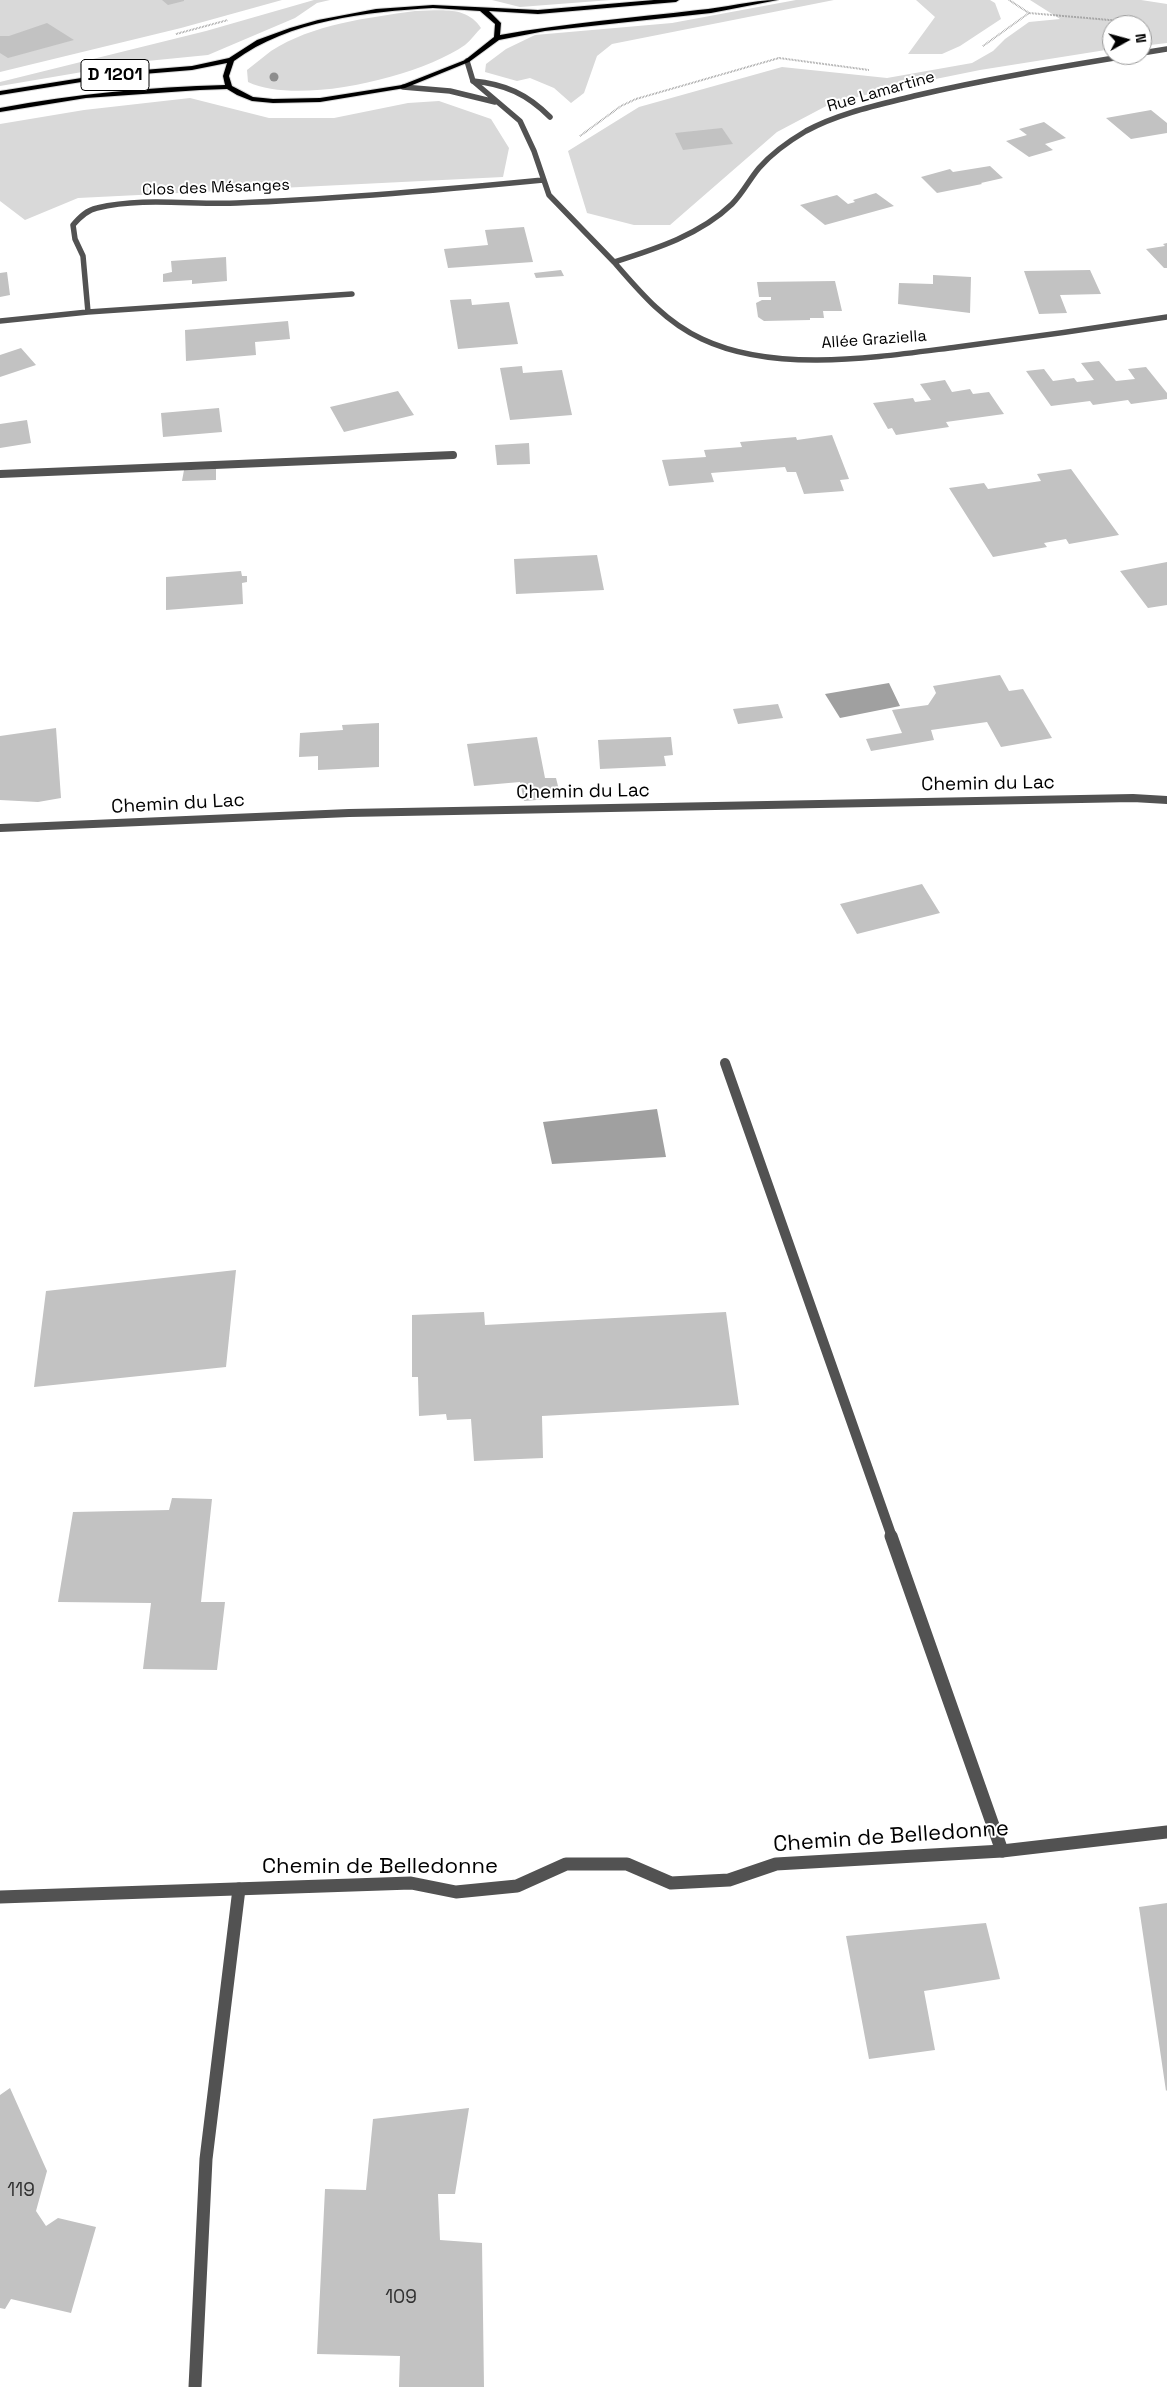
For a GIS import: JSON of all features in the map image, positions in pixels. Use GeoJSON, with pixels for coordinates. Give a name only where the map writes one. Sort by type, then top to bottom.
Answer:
{"type":"FeatureCollection","features":[{"type":"Feature","properties":{"kind":"main road"},"geometry":{"type":"LineString","coordinates":[[676,0],[538,12],[484,9],[451,0],[428,0],[346,12],[269,37],[231,60],[226,76],[229,86],[239,94],[252,99],[273,102],[320,100],[403,87],[439,74],[467,61],[498,38],[545,29],[701,12],[775,0]]}},
{"type":"Feature","properties":{"kind":"main road"},"geometry":{"type":"LineString","coordinates":[[484,9],[498,24],[498,38]]}},
{"type":"Feature","properties":{"kind":"main road","name":"D 1201"},"geometry":{"type":"LineString","coordinates":[[0,93],[119,74],[192,68],[231,60]]}},
{"type":"Feature","properties":{"kind":"main road","name":"D 1201"},"geometry":{"type":"LineString","coordinates":[[0,110],[122,92],[229,86]]}},
{"type":"Feature","properties":{"kind":"street"},"geometry":{"type":"LineString","coordinates":[[1152,52],[1167,49]]}},
{"type":"Feature","properties":{"kind":"street","name":"Rue Lamartine"},"geometry":{"type":"LineString","coordinates":[[614,262],[659,248],[694,232],[719,215],[744,191],[760,167],[781,148],[815,126],[847,114],[938,90],[1102,60]]}},
{"type":"Feature","properties":{"kind":"street"},"geometry":{"type":"LineString","coordinates":[[467,61],[473,81],[520,121],[534,151],[549,195],[614,262]]}},
{"type":"Feature","properties":{"kind":"street"},"geometry":{"type":"LineString","coordinates":[[473,81],[497,82],[520,92],[537,103],[550,117]]}},
{"type":"Feature","properties":{"kind":"street"},"geometry":{"type":"LineString","coordinates":[[403,87],[450,91],[497,102]]}},
{"type":"Feature","properties":{"kind":"street","name":"Clos des Mésanges"},"geometry":{"type":"LineString","coordinates":[[88,312],[83,256],[75,239],[73,225],[81,215],[95,209],[118,205],[209,204],[323,198],[543,180]]}},
{"type":"Feature","properties":{"kind":"street","name":"Allée Graziella"},"geometry":{"type":"LineString","coordinates":[[614,262],[650,302],[676,325],[704,341],[769,357],[859,357],[958,347],[1167,317]]}},
{"type":"Feature","properties":{"kind":"street"},"geometry":{"type":"LineString","coordinates":[[0,322],[88,312],[352,294]]}},
{"type":"Feature","properties":{"kind":"street"},"geometry":{"type":"LineString","coordinates":[[0,474],[453,455]]}},
{"type":"Feature","properties":{"kind":"street","name":"Chemin du Lac"},"geometry":{"type":"LineString","coordinates":[[0,828],[349,812],[1123,798],[1167,800]]}},
{"type":"Feature","properties":{"kind":"street"},"geometry":{"type":"LineString","coordinates":[[725,1063],[1002,1851]]}},
{"type":"Feature","properties":{"kind":"street","name":"Chemin de Belledonne"},"geometry":{"type":"LineString","coordinates":[[0,1897],[411,1883],[456,1892],[517,1886],[566,1864],[627,1864],[671,1884],[729,1880],[776,1864],[1002,1851],[1167,1832]]}},
{"type":"Feature","properties":{"kind":"street"},"geometry":{"type":"LineString","coordinates":[[195,2387],[206,2159],[239,1889]]}},
{"type":"Feature","properties":{"kind":"path"},"geometry":{"type":"LineString","coordinates":[[1009,0],[1029,13],[1102,19]]}},
{"type":"Feature","properties":{"kind":"path"},"geometry":{"type":"LineString","coordinates":[[983,46],[1029,13]]}},
{"type":"Feature","properties":{"kind":"path"},"geometry":{"type":"LineString","coordinates":[[169,36],[233,18]]}},
{"type":"Feature","properties":{"kind":"path"},"geometry":{"type":"LineString","coordinates":[[534,151],[563,148],[621,106],[636,99],[779,58],[872,71]]}},
{"type":"Feature","properties":{"kind":"shaded area"},"geometry":{"type":"Polygon","coordinates":[[[0,0],[282,0],[181,28],[0,72],[0,0]]]}},
{"type":"Feature","properties":{"kind":"shaded area"},"geometry":{"type":"Polygon","coordinates":[[[314,0],[330,0],[317,3],[295,18],[208,55],[147,61],[0,86],[0,82],[206,31],[314,0]]]}},
{"type":"Feature","properties":{"kind":"shaded area"},"geometry":{"type":"Polygon","coordinates":[[[492,0],[611,0],[520,7],[492,0]]]}},
{"type":"Feature","properties":{"kind":"shaded area"},"geometry":{"type":"Polygon","coordinates":[[[796,0],[834,0],[612,44],[597,56],[584,93],[571,103],[554,88],[530,78],[517,81],[485,72],[486,64],[506,49],[535,35],[672,23],[796,0]]]}},
{"type":"Feature","properties":{"kind":"shaded area"},"geometry":{"type":"Polygon","coordinates":[[[916,0],[990,0],[995,3],[1001,19],[960,46],[942,54],[908,54],[935,17],[916,0]]]}},
{"type":"Feature","properties":{"kind":"shaded area"},"geometry":{"type":"Polygon","coordinates":[[[1030,0],[1141,0],[1167,4],[1167,43],[1152,45],[1152,15],[1102,15],[1102,51],[980,70],[901,86],[830,104],[777,132],[670,225],[634,225],[587,213],[568,151],[639,107],[782,67],[887,78],[972,63],[993,51],[1005,39],[1029,22],[1060,19],[1030,0]]]}},
{"type":"Feature","properties":{"kind":"shaded area"},"geometry":{"type":"Polygon","coordinates":[[[442,10],[460,13],[475,21],[481,28],[465,45],[445,57],[390,77],[327,89],[297,91],[270,89],[248,82],[247,70],[271,51],[304,34],[322,28],[378,16],[415,11],[442,10]]]}},
{"type":"Feature","properties":{"kind":"shaded area"},"geometry":{"type":"Polygon","coordinates":[[[190,98],[269,118],[334,118],[408,103],[439,101],[491,119],[509,148],[503,177],[78,198],[25,220],[0,201],[0,124],[84,110],[190,98]]]}},
{"type":"Feature","properties":{"kind":"shaded area"},"geometry":{"type":"Polygon","coordinates":[[[889,683],[900,706],[840,718],[825,694],[889,683]]]}},
{"type":"Feature","properties":{"kind":"shaded area"},"geometry":{"type":"Polygon","coordinates":[[[657,1109],[666,1157],[552,1164],[543,1122],[657,1109]]]}},
{"type":"Feature","properties":{"kind":"building"},"geometry":{"type":"Polygon","coordinates":[[[162,0],[184,0],[184,1],[168,5],[162,0]]]}},
{"type":"Feature","properties":{"kind":"building"},"geometry":{"type":"Polygon","coordinates":[[[47,23],[74,40],[8,58],[0,53],[0,36],[9,36],[47,23]]]}},
{"type":"Feature","properties":{"kind":"building"},"geometry":{"type":"Polygon","coordinates":[[[1151,110],[1167,123],[1167,133],[1131,139],[1106,118],[1151,110]]]}},
{"type":"Feature","properties":{"kind":"building"},"geometry":{"type":"Polygon","coordinates":[[[1044,122],[1066,138],[1045,144],[1053,150],[1029,157],[1006,141],[1027,135],[1019,129],[1044,122]]]}},
{"type":"Feature","properties":{"kind":"building"},"geometry":{"type":"Polygon","coordinates":[[[722,128],[733,144],[683,150],[675,133],[722,128]]]}},
{"type":"Feature","properties":{"kind":"building"},"geometry":{"type":"Polygon","coordinates":[[[990,166],[1003,178],[937,193],[921,177],[950,169],[953,172],[990,166]]]}},
{"type":"Feature","properties":{"kind":"building"},"geometry":{"type":"Polygon","coordinates":[[[876,193],[894,206],[825,225],[800,205],[837,195],[848,204],[855,202],[853,200],[876,193]]]}},
{"type":"Feature","properties":{"kind":"building"},"geometry":{"type":"Polygon","coordinates":[[[524,227],[533,262],[448,268],[444,249],[488,245],[485,230],[524,227]]]}},
{"type":"Feature","properties":{"kind":"building"},"geometry":{"type":"Polygon","coordinates":[[[1167,243],[1167,268],[1164,268],[1146,249],[1165,246],[1163,244],[1167,243]]]}},
{"type":"Feature","properties":{"kind":"building"},"geometry":{"type":"Polygon","coordinates":[[[226,257],[227,281],[192,284],[192,280],[163,282],[163,274],[172,272],[171,261],[226,257]]]}},
{"type":"Feature","properties":{"kind":"building"},"geometry":{"type":"Polygon","coordinates":[[[561,270],[564,276],[536,278],[534,273],[561,270]]]}},
{"type":"Feature","properties":{"kind":"building"},"geometry":{"type":"Polygon","coordinates":[[[1090,270],[1101,294],[1060,295],[1067,313],[1039,314],[1024,271],[1090,270]]]}},
{"type":"Feature","properties":{"kind":"building"},"geometry":{"type":"Polygon","coordinates":[[[7,272],[10,295],[0,297],[0,273],[7,272]]]}},
{"type":"Feature","properties":{"kind":"building"},"geometry":{"type":"Polygon","coordinates":[[[933,275],[971,277],[970,313],[898,304],[899,283],[933,284],[933,275]]]}},
{"type":"Feature","properties":{"kind":"building"},"geometry":{"type":"Polygon","coordinates":[[[835,281],[842,311],[823,311],[824,318],[810,318],[810,320],[764,321],[758,317],[756,303],[762,300],[771,300],[771,297],[759,297],[757,282],[835,281]]]}},
{"type":"Feature","properties":{"kind":"building"},"geometry":{"type":"Polygon","coordinates":[[[471,299],[472,305],[509,302],[518,344],[458,349],[450,300],[471,299]]]}},
{"type":"Feature","properties":{"kind":"building"},"geometry":{"type":"Polygon","coordinates":[[[288,321],[290,339],[255,342],[256,355],[186,361],[185,330],[288,321]]]}},
{"type":"Feature","properties":{"kind":"building"},"geometry":{"type":"Polygon","coordinates":[[[21,348],[36,365],[0,377],[0,355],[21,348]]]}},
{"type":"Feature","properties":{"kind":"building"},"geometry":{"type":"Polygon","coordinates":[[[1099,361],[1116,381],[1135,379],[1128,369],[1146,367],[1167,393],[1167,399],[1131,404],[1128,400],[1093,405],[1090,401],[1051,406],[1026,371],[1044,369],[1053,381],[1074,378],[1077,382],[1094,380],[1081,363],[1099,361]]]}},
{"type":"Feature","properties":{"kind":"building"},"geometry":{"type":"Polygon","coordinates":[[[522,366],[523,373],[562,370],[572,415],[510,420],[500,368],[522,366]]]}},
{"type":"Feature","properties":{"kind":"building"},"geometry":{"type":"Polygon","coordinates":[[[945,380],[952,392],[970,389],[973,394],[989,392],[1004,414],[946,422],[949,427],[896,435],[892,428],[888,429],[873,403],[913,398],[915,402],[931,400],[920,384],[945,380]]]}},
{"type":"Feature","properties":{"kind":"building"},"geometry":{"type":"Polygon","coordinates":[[[398,391],[414,415],[344,432],[330,407],[398,391]]]}},
{"type":"Feature","properties":{"kind":"building"},"geometry":{"type":"Polygon","coordinates":[[[219,408],[222,432],[163,437],[161,413],[219,408]]]}},
{"type":"Feature","properties":{"kind":"building"},"geometry":{"type":"Polygon","coordinates":[[[27,420],[31,443],[0,448],[0,424],[27,420]]]}},
{"type":"Feature","properties":{"kind":"building"},"geometry":{"type":"Polygon","coordinates":[[[832,435],[849,479],[840,480],[844,491],[804,494],[796,472],[787,472],[785,467],[711,473],[714,482],[669,486],[662,460],[706,457],[704,450],[742,447],[740,442],[796,437],[797,440],[832,435]]]}},
{"type":"Feature","properties":{"kind":"building"},"geometry":{"type":"Polygon","coordinates":[[[529,443],[530,464],[497,465],[495,445],[529,443]]]}},
{"type":"Feature","properties":{"kind":"building"},"geometry":{"type":"Polygon","coordinates":[[[216,469],[216,480],[182,481],[184,470],[216,469]]]}},
{"type":"Feature","properties":{"kind":"building"},"geometry":{"type":"Polygon","coordinates":[[[1071,469],[1119,535],[1069,544],[1066,539],[1044,543],[1047,547],[993,557],[949,488],[984,483],[988,489],[1041,481],[1037,474],[1071,469]]]}},
{"type":"Feature","properties":{"kind":"building"},"geometry":{"type":"Polygon","coordinates":[[[597,555],[604,590],[516,594],[514,559],[597,555]]]}},
{"type":"Feature","properties":{"kind":"building"},"geometry":{"type":"Polygon","coordinates":[[[1167,562],[1167,605],[1148,608],[1120,571],[1167,562]]]}},
{"type":"Feature","properties":{"kind":"building"},"geometry":{"type":"Polygon","coordinates":[[[241,571],[242,576],[247,576],[247,582],[242,583],[243,604],[166,610],[166,577],[241,571]]]}},
{"type":"Feature","properties":{"kind":"building"},"geometry":{"type":"Polygon","coordinates":[[[1000,675],[1009,691],[1023,689],[1052,738],[1001,747],[987,722],[931,730],[934,740],[871,751],[866,739],[902,733],[892,710],[928,705],[936,693],[933,686],[1000,675]]]}},
{"type":"Feature","properties":{"kind":"building"},"geometry":{"type":"Polygon","coordinates":[[[778,704],[783,718],[738,724],[733,709],[778,704]]]}},
{"type":"Feature","properties":{"kind":"building"},"geometry":{"type":"Polygon","coordinates":[[[379,723],[379,767],[318,770],[318,756],[299,757],[300,733],[343,730],[342,725],[379,723]]]}},
{"type":"Feature","properties":{"kind":"building"},"geometry":{"type":"Polygon","coordinates":[[[56,728],[61,798],[38,802],[0,800],[0,736],[56,728]]]}},
{"type":"Feature","properties":{"kind":"building"},"geometry":{"type":"Polygon","coordinates":[[[537,737],[545,778],[556,778],[561,798],[524,801],[520,782],[474,786],[467,744],[537,737]]]}},
{"type":"Feature","properties":{"kind":"building"},"geometry":{"type":"Polygon","coordinates":[[[671,737],[673,755],[664,756],[666,766],[600,769],[598,740],[671,737]]]}},
{"type":"Feature","properties":{"kind":"building"},"geometry":{"type":"Polygon","coordinates":[[[922,884],[940,913],[857,934],[840,904],[922,884]]]}},
{"type":"Feature","properties":{"kind":"building"},"geometry":{"type":"Polygon","coordinates":[[[236,1270],[226,1367],[34,1387],[46,1291],[236,1270]]]}},
{"type":"Feature","properties":{"kind":"building"},"geometry":{"type":"Polygon","coordinates":[[[484,1312],[485,1325],[726,1312],[739,1405],[542,1416],[543,1458],[474,1461],[471,1419],[447,1420],[446,1414],[419,1416],[418,1377],[412,1377],[412,1315],[484,1312]]]}},
{"type":"Feature","properties":{"kind":"building"},"geometry":{"type":"Polygon","coordinates":[[[172,1498],[212,1499],[201,1602],[225,1602],[217,1670],[143,1669],[151,1603],[58,1602],[73,1512],[169,1510],[172,1498]]]}},
{"type":"Feature","properties":{"kind":"building"},"geometry":{"type":"Polygon","coordinates":[[[1167,1903],[1167,2090],[1166,2091],[1139,1907],[1167,1903]]]}},
{"type":"Feature","properties":{"kind":"building"},"geometry":{"type":"Polygon","coordinates":[[[986,1923],[1000,1979],[924,1991],[935,2050],[869,2059],[846,1936],[986,1923]]]}},
{"type":"Feature","properties":{"kind":"building"},"geometry":{"type":"Polygon","coordinates":[[[10,2088],[47,2171],[36,2211],[46,2226],[58,2218],[96,2227],[71,2313],[11,2299],[5,2309],[0,2308],[0,2095],[10,2088]]]}},
{"type":"Feature","properties":{"kind":"building"},"geometry":{"type":"Polygon","coordinates":[[[469,2108],[455,2194],[438,2194],[440,2240],[482,2243],[484,2387],[399,2387],[400,2356],[317,2354],[325,2189],[366,2190],[373,2119],[469,2108]]]}}]}
